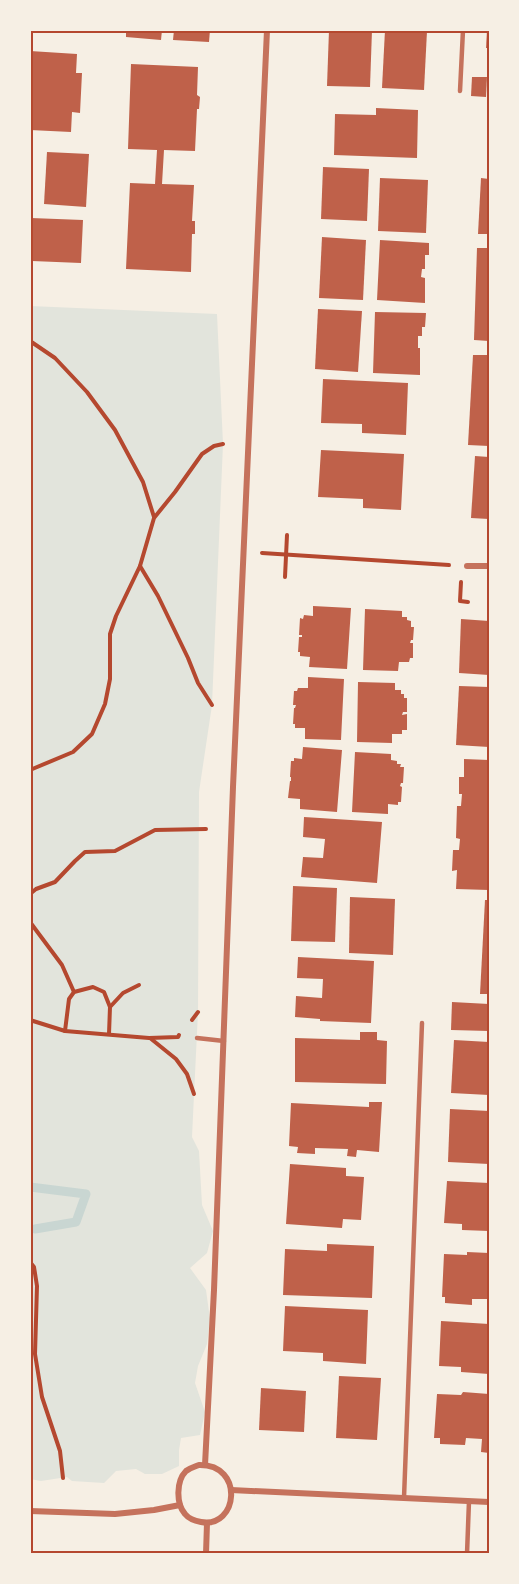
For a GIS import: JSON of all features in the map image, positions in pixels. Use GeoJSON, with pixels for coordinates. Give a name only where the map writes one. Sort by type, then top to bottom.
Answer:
{"type":"FeatureCollection","features":[{"type":"Feature","properties":{"kind":"street"},"geometry":{"type":"LineString","coordinates":[[205,1465],[267,30]]}},
{"type":"Feature","properties":{"kind":"street"},"geometry":{"type":"LineString","coordinates":[[467,566],[489,566]]}},
{"type":"Feature","properties":{"kind":"street"},"geometry":{"type":"LineString","coordinates":[[205,1465],[220,1470],[227,1478],[231,1490],[230,1506],[218,1519],[207,1523],[190,1519],[183,1513],[180,1505],[180,1480],[192,1467],[205,1465]]}},
{"type":"Feature","properties":{"kind":"street"},"geometry":{"type":"LineString","coordinates":[[231,1490],[489,1502]]}},
{"type":"Feature","properties":{"kind":"street"},"geometry":{"type":"LineString","coordinates":[[30,1511],[115,1514],[180,1505]]}},
{"type":"Feature","properties":{"kind":"street"},"geometry":{"type":"LineString","coordinates":[[206,1554],[207,1523]]}},
{"type":"Feature","properties":{"kind":"lane"},"geometry":{"type":"LineString","coordinates":[[460,91],[463,30]]}},
{"type":"Feature","properties":{"kind":"lane"},"geometry":{"type":"LineString","coordinates":[[404,1498],[422,1023]]}},
{"type":"Feature","properties":{"kind":"lane"},"geometry":{"type":"LineString","coordinates":[[197,1038],[224,1041]]}},
{"type":"Feature","properties":{"kind":"lane"},"geometry":{"type":"LineString","coordinates":[[466,1554],[469,1501]]}},
{"type":"Feature","properties":{"kind":"path"},"geometry":{"type":"LineString","coordinates":[[30,341],[55,358],[87,392],[115,430],[143,482],[154,518]]}},
{"type":"Feature","properties":{"kind":"path"},"geometry":{"type":"LineString","coordinates":[[30,770],[73,752],[92,734],[105,704],[110,679],[110,634],[140,566],[154,518],[176,492],[202,454],[214,446],[223,444]]}},
{"type":"Feature","properties":{"kind":"path"},"geometry":{"type":"LineString","coordinates":[[285,577],[287,535]]}},
{"type":"Feature","properties":{"kind":"path"},"geometry":{"type":"LineString","coordinates":[[286,555],[450,565]]}},
{"type":"Feature","properties":{"kind":"path"},"geometry":{"type":"LineString","coordinates":[[140,566],[158,596],[198,683],[212,705]]}},
{"type":"Feature","properties":{"kind":"path"},"geometry":{"type":"LineString","coordinates":[[461,582],[460,601],[468,602]]}},
{"type":"Feature","properties":{"kind":"path"},"geometry":{"type":"LineString","coordinates":[[30,894],[36,889],[55,882],[85,852],[116,851],[155,830],[206,829]]}},
{"type":"Feature","properties":{"kind":"path"},"geometry":{"type":"LineString","coordinates":[[30,922],[62,965],[74,992]]}},
{"type":"Feature","properties":{"kind":"path"},"geometry":{"type":"LineString","coordinates":[[110,1007],[123,993],[139,985]]}},
{"type":"Feature","properties":{"kind":"path"},"geometry":{"type":"LineString","coordinates":[[65,1031],[69,999],[74,992],[93,987],[104,992],[110,1007],[109,1034]]}},
{"type":"Feature","properties":{"kind":"path"},"geometry":{"type":"LineString","coordinates":[[191,1021],[198,1012]]}},
{"type":"Feature","properties":{"kind":"path"},"geometry":{"type":"LineString","coordinates":[[30,1020],[65,1031],[149,1038],[178,1037],[184,1029]]}},
{"type":"Feature","properties":{"kind":"path"},"geometry":{"type":"LineString","coordinates":[[149,1038],[176,1059],[187,1074],[194,1094]]}},
{"type":"Feature","properties":{"kind":"path"},"geometry":{"type":"LineString","coordinates":[[30,1262],[34,1267],[37,1286],[35,1354],[42,1397],[60,1451],[63,1478]]}},
{"type":"Feature","properties":{"kind":"shaded area"},"geometry":{"type":"Polygon","coordinates":[[[30,306],[217,314],[223,444],[212,705],[199,792],[198,1012],[192,1137],[199,1151],[202,1205],[213,1231],[207,1253],[190,1268],[206,1290],[210,1319],[207,1344],[198,1366],[195,1383],[205,1412],[200,1435],[181,1438],[179,1466],[162,1474],[145,1474],[136,1469],[116,1471],[104,1483],[72,1481],[67,1477],[41,1481],[30,1479],[30,306]]]}},
{"type":"Feature","properties":{"kind":"building"},"geometry":{"type":"Polygon","coordinates":[[[126,30],[162,30],[161,40],[126,37],[126,30]]]}},
{"type":"Feature","properties":{"kind":"building"},"geometry":{"type":"Polygon","coordinates":[[[174,30],[210,30],[209,42],[173,40],[174,30]]]}},
{"type":"Feature","properties":{"kind":"building"},"geometry":{"type":"Polygon","coordinates":[[[329,30],[372,30],[370,87],[327,86],[329,30]]]}},
{"type":"Feature","properties":{"kind":"building"},"geometry":{"type":"Polygon","coordinates":[[[385,30],[427,31],[424,90],[382,88],[385,30]]]}},
{"type":"Feature","properties":{"kind":"building"},"geometry":{"type":"Polygon","coordinates":[[[487,30],[489,30],[489,48],[486,48],[487,30]]]}},
{"type":"Feature","properties":{"kind":"building"},"geometry":{"type":"Polygon","coordinates":[[[30,51],[77,54],[76,73],[82,73],[80,113],[72,112],[71,132],[30,130],[30,51]]]}},
{"type":"Feature","properties":{"kind":"building"},"geometry":{"type":"Polygon","coordinates":[[[131,64],[198,67],[197,95],[200,97],[199,109],[197,109],[195,151],[164,150],[162,184],[194,185],[192,221],[195,221],[195,234],[192,234],[191,272],[126,269],[130,183],[155,184],[157,150],[128,149],[131,64]]]}},
{"type":"Feature","properties":{"kind":"building"},"geometry":{"type":"Polygon","coordinates":[[[472,77],[487,77],[486,97],[471,96],[472,77]]]}},
{"type":"Feature","properties":{"kind":"building"},"geometry":{"type":"Polygon","coordinates":[[[376,108],[418,110],[417,158],[334,155],[335,114],[376,115],[376,108]]]}},
{"type":"Feature","properties":{"kind":"building"},"geometry":{"type":"Polygon","coordinates":[[[47,152],[89,154],[86,207],[44,204],[47,152]]]}},
{"type":"Feature","properties":{"kind":"building"},"geometry":{"type":"Polygon","coordinates":[[[323,167],[369,169],[367,221],[321,219],[323,167]]]}},
{"type":"Feature","properties":{"kind":"building"},"geometry":{"type":"Polygon","coordinates":[[[380,178],[428,180],[426,233],[378,231],[380,178]]]}},
{"type":"Feature","properties":{"kind":"building"},"geometry":{"type":"Polygon","coordinates":[[[481,178],[489,179],[489,234],[478,234],[481,178]]]}},
{"type":"Feature","properties":{"kind":"building"},"geometry":{"type":"Polygon","coordinates":[[[31,218],[83,220],[81,263],[32,261],[32,266],[30,266],[31,218]]]}},
{"type":"Feature","properties":{"kind":"building"},"geometry":{"type":"Polygon","coordinates":[[[322,237],[366,240],[363,300],[319,298],[322,237]]]}},
{"type":"Feature","properties":{"kind":"building"},"geometry":{"type":"Polygon","coordinates":[[[380,240],[429,243],[429,255],[425,255],[425,269],[422,269],[421,277],[425,278],[425,303],[377,300],[380,240]]]}},
{"type":"Feature","properties":{"kind":"building"},"geometry":{"type":"Polygon","coordinates":[[[477,248],[489,248],[489,341],[474,340],[477,248]]]}},
{"type":"Feature","properties":{"kind":"building"},"geometry":{"type":"Polygon","coordinates":[[[318,309],[362,311],[358,372],[315,369],[318,309]]]}},
{"type":"Feature","properties":{"kind":"building"},"geometry":{"type":"Polygon","coordinates":[[[375,312],[426,313],[422,336],[418,336],[420,375],[373,373],[375,312]]]}},
{"type":"Feature","properties":{"kind":"building"},"geometry":{"type":"Polygon","coordinates":[[[473,355],[489,355],[489,446],[468,445],[473,355]]]}},
{"type":"Feature","properties":{"kind":"building"},"geometry":{"type":"Polygon","coordinates":[[[323,379],[408,383],[406,435],[362,433],[362,424],[321,423],[323,379]]]}},
{"type":"Feature","properties":{"kind":"building"},"geometry":{"type":"Polygon","coordinates":[[[321,450],[404,454],[401,510],[363,508],[363,499],[318,497],[321,450]]]}},
{"type":"Feature","properties":{"kind":"building"},"geometry":{"type":"Polygon","coordinates":[[[475,456],[489,457],[489,519],[471,518],[475,456]]]}},
{"type":"Feature","properties":{"kind":"building"},"geometry":{"type":"Polygon","coordinates":[[[313,606],[351,608],[347,669],[309,667],[310,657],[300,656],[299,637],[302,635],[299,635],[300,618],[303,619],[304,615],[313,616],[313,606]]]}},
{"type":"Feature","properties":{"kind":"building"},"geometry":{"type":"Polygon","coordinates":[[[365,609],[402,611],[402,617],[407,617],[407,620],[411,621],[411,627],[414,627],[413,640],[410,643],[413,643],[413,658],[410,658],[409,662],[399,662],[398,671],[363,670],[365,609]]]}},
{"type":"Feature","properties":{"kind":"building"},"geometry":{"type":"Polygon","coordinates":[[[461,619],[489,621],[489,675],[459,673],[461,619]]]}},
{"type":"Feature","properties":{"kind":"building"},"geometry":{"type":"Polygon","coordinates":[[[308,677],[344,679],[341,740],[305,739],[305,728],[295,728],[293,724],[296,705],[293,705],[294,691],[298,688],[308,688],[308,677]]]}},
{"type":"Feature","properties":{"kind":"building"},"geometry":{"type":"Polygon","coordinates":[[[358,682],[395,683],[395,690],[401,690],[404,698],[407,698],[407,712],[403,712],[402,715],[407,714],[407,730],[402,730],[402,734],[392,734],[392,743],[357,742],[358,682]]]}},
{"type":"Feature","properties":{"kind":"building"},"geometry":{"type":"Polygon","coordinates":[[[459,686],[489,687],[489,747],[456,745],[459,686]]]}},
{"type":"Feature","properties":{"kind":"building"},"geometry":{"type":"Polygon","coordinates":[[[303,747],[342,750],[337,812],[300,809],[300,799],[288,798],[291,761],[294,761],[294,758],[302,759],[303,747]]]}},
{"type":"Feature","properties":{"kind":"building"},"geometry":{"type":"Polygon","coordinates":[[[355,752],[391,754],[391,760],[397,761],[397,764],[401,764],[400,767],[404,767],[403,783],[400,786],[402,787],[401,802],[398,802],[398,805],[388,804],[388,814],[352,812],[355,752]]]}},
{"type":"Feature","properties":{"kind":"building"},"geometry":{"type":"Polygon","coordinates":[[[464,759],[489,760],[489,890],[456,889],[457,870],[452,871],[453,850],[459,850],[460,839],[456,838],[457,806],[461,806],[462,794],[459,794],[459,777],[464,777],[464,759]]]}},
{"type":"Feature","properties":{"kind":"building"},"geometry":{"type":"Polygon","coordinates":[[[304,817],[382,822],[377,883],[301,877],[303,857],[323,858],[325,839],[303,837],[304,817]]]}},
{"type":"Feature","properties":{"kind":"building"},"geometry":{"type":"Polygon","coordinates":[[[293,886],[337,888],[335,942],[291,941],[293,886]]]}},
{"type":"Feature","properties":{"kind":"building"},"geometry":{"type":"Polygon","coordinates":[[[350,897],[395,899],[393,955],[349,953],[350,897]]]}},
{"type":"Feature","properties":{"kind":"building"},"geometry":{"type":"Polygon","coordinates":[[[485,900],[489,900],[489,994],[480,994],[485,900]]]}},
{"type":"Feature","properties":{"kind":"building"},"geometry":{"type":"Polygon","coordinates":[[[298,957],[374,961],[371,1023],[320,1021],[320,1019],[295,1017],[296,996],[322,998],[323,979],[297,978],[298,957]]]}},
{"type":"Feature","properties":{"kind":"building"},"geometry":{"type":"Polygon","coordinates":[[[452,1002],[489,1004],[489,1031],[451,1030],[452,1002]]]}},
{"type":"Feature","properties":{"kind":"building"},"geometry":{"type":"Polygon","coordinates":[[[360,1032],[377,1032],[377,1040],[387,1041],[386,1084],[295,1082],[295,1038],[360,1040],[360,1032]]]}},
{"type":"Feature","properties":{"kind":"building"},"geometry":{"type":"Polygon","coordinates":[[[454,1040],[489,1042],[489,1095],[451,1093],[454,1040]]]}},
{"type":"Feature","properties":{"kind":"building"},"geometry":{"type":"Polygon","coordinates":[[[369,1102],[382,1102],[379,1152],[357,1150],[356,1157],[347,1156],[348,1149],[315,1148],[315,1154],[297,1153],[298,1147],[289,1146],[291,1103],[369,1107],[369,1102]]]}},
{"type":"Feature","properties":{"kind":"building"},"geometry":{"type":"Polygon","coordinates":[[[450,1109],[489,1111],[489,1164],[448,1162],[450,1109]]]}},
{"type":"Feature","properties":{"kind":"building"},"geometry":{"type":"Polygon","coordinates":[[[290,1164],[346,1168],[346,1176],[364,1177],[361,1220],[343,1219],[342,1228],[286,1224],[290,1164]]]}},
{"type":"Feature","properties":{"kind":"building"},"geometry":{"type":"Polygon","coordinates":[[[447,1181],[489,1183],[489,1231],[462,1230],[462,1224],[444,1223],[447,1181]]]}},
{"type":"Feature","properties":{"kind":"building"},"geometry":{"type":"Polygon","coordinates":[[[327,1244],[374,1246],[372,1298],[283,1295],[285,1249],[327,1251],[327,1244]]]}},
{"type":"Feature","properties":{"kind":"building"},"geometry":{"type":"Polygon","coordinates":[[[467,1252],[489,1253],[489,1299],[472,1299],[472,1305],[445,1303],[445,1297],[442,1297],[444,1254],[467,1255],[467,1252]]]}},
{"type":"Feature","properties":{"kind":"building"},"geometry":{"type":"Polygon","coordinates":[[[285,1306],[368,1310],[366,1364],[323,1361],[323,1353],[283,1351],[285,1306]]]}},
{"type":"Feature","properties":{"kind":"building"},"geometry":{"type":"Polygon","coordinates":[[[441,1321],[489,1324],[489,1374],[461,1372],[461,1367],[439,1366],[441,1321]]]}},
{"type":"Feature","properties":{"kind":"building"},"geometry":{"type":"Polygon","coordinates":[[[339,1376],[381,1378],[377,1440],[336,1438],[339,1376]]]}},
{"type":"Feature","properties":{"kind":"building"},"geometry":{"type":"Polygon","coordinates":[[[261,1388],[306,1391],[304,1432],[259,1430],[261,1388]]]}},
{"type":"Feature","properties":{"kind":"building"},"geometry":{"type":"Polygon","coordinates":[[[463,1392],[489,1394],[489,1453],[481,1452],[482,1439],[466,1438],[465,1445],[440,1444],[440,1438],[434,1438],[437,1394],[461,1395],[463,1392]]]}},
{"type":"Feature","properties":{"kind":"waterway"},"geometry":{"type":"LineString","coordinates":[[30,1187],[86,1194],[76,1222],[35,1229]]}}]}
